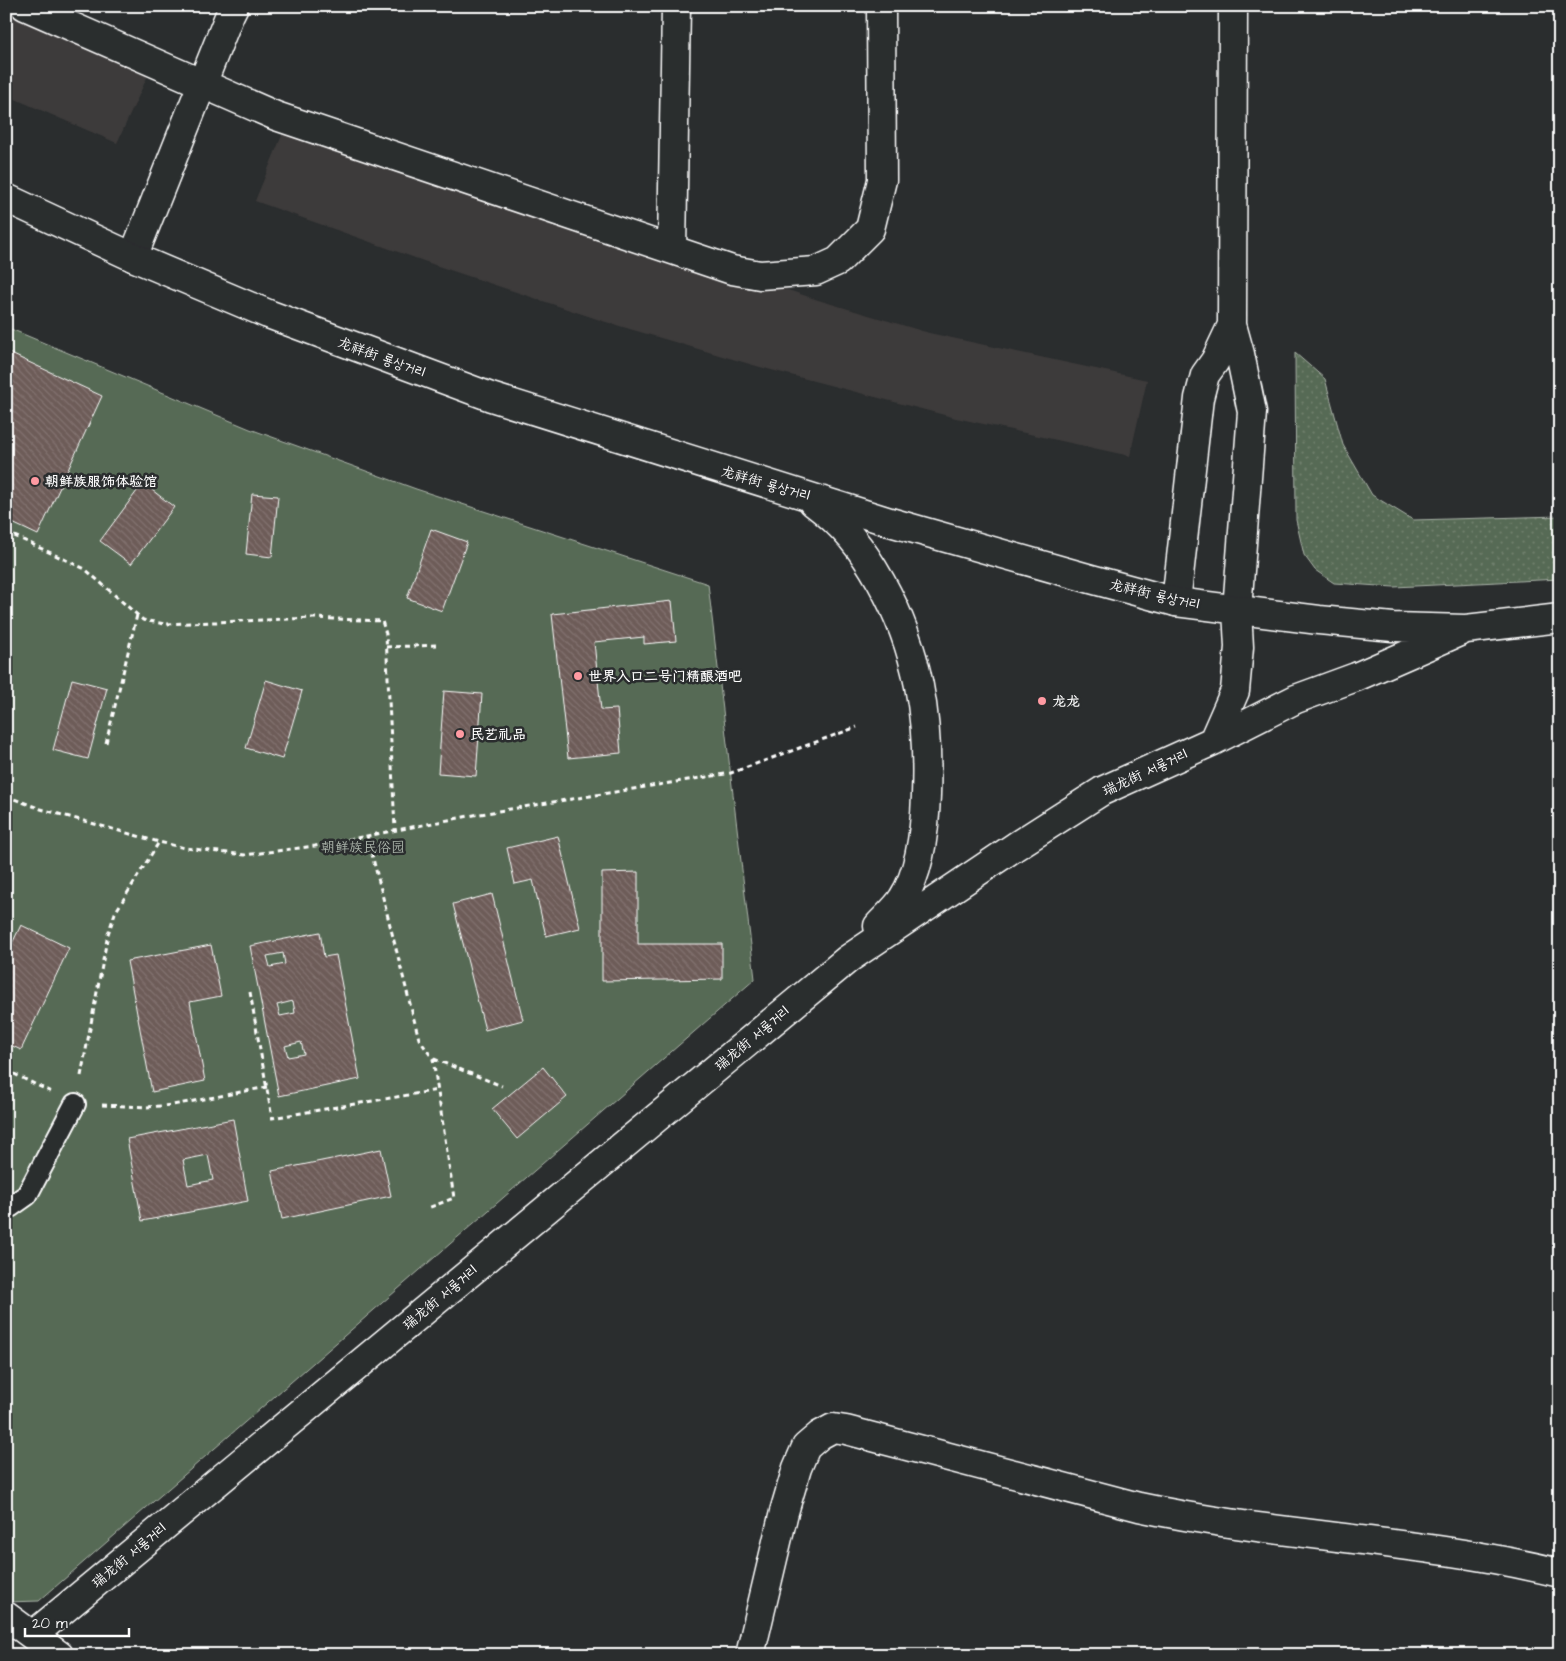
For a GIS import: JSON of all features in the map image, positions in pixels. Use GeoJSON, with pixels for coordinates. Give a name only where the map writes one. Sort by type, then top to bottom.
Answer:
{"type":"FeatureCollection","features":[{"type":"Feature","properties":{"kind":"street"},"geometry":{"type":"LineString","coordinates":[[25,6],[276,116],[732,270],[760,275],[816,271],[838,261],[870,229],[882,180],[880,6]]}},
{"type":"Feature","properties":{"kind":"street"},"geometry":{"type":"LineString","coordinates":[[133,257],[234,6]]}},
{"type":"Feature","properties":{"kind":"street"},"geometry":{"type":"LineString","coordinates":[[672,250],[676,6]]}},
{"type":"Feature","properties":{"kind":"street"},"geometry":{"type":"LineString","coordinates":[[1213,741],[1235,691],[1239,647],[1237,610],[1252,412],[1232,325],[1233,6]]}},
{"type":"Feature","properties":{"kind":"street","name":"龙祥街 룡상거리"},"geometry":{"type":"LineString","coordinates":[[6,198],[133,257],[268,314],[491,397],[890,522],[1020,560],[1176,602],[1394,627],[1466,629],[1560,618]]}},
{"type":"Feature","properties":{"kind":"street"},"geometry":{"type":"LineString","coordinates":[[1176,602],[1199,398],[1205,375],[1215,361],[1232,325]]}},
{"type":"Feature","properties":{"kind":"street","name":"瑞龙街 서룡거리"},"geometry":{"type":"LineString","coordinates":[[799,492],[826,512],[851,536],[869,561],[892,601],[906,634],[917,671],[924,709],[927,738],[926,818],[916,869],[903,898],[848,958]]}},
{"type":"Feature","properties":{"kind":"street","name":"瑞龙街 서룡거리"},"geometry":{"type":"LineString","coordinates":[[32,1635],[848,958],[1102,791],[1213,741],[1296,699],[1356,677],[1466,629]]}},
{"type":"Feature","properties":{"kind":"street"},"geometry":{"type":"LineString","coordinates":[[750,1655],[784,1512],[797,1468],[806,1447],[820,1434],[834,1428],[1138,1507],[1186,1517],[1417,1546],[1560,1573]]}},
{"type":"Feature","properties":{"kind":"street"},"geometry":{"type":"LineString","coordinates":[[6,1616],[59,1655]]}},
{"type":"Feature","properties":{"kind":"lane"},"geometry":{"type":"LineString","coordinates":[[6,1207],[10,1207],[27,1195],[75,1104]]}},
{"type":"Feature","properties":{"kind":"path"},"geometry":{"type":"LineString","coordinates":[[6,532],[85,569],[144,620],[165,624],[314,618],[382,621],[386,634],[395,830]]}},
{"type":"Feature","properties":{"kind":"path"},"geometry":{"type":"LineString","coordinates":[[106,743],[137,615]]}},
{"type":"Feature","properties":{"kind":"path"},"geometry":{"type":"LineString","coordinates":[[386,647],[439,645]]}},
{"type":"Feature","properties":{"kind":"path"},"geometry":{"type":"LineString","coordinates":[[6,796],[41,809],[159,842],[184,848],[245,855],[315,846],[474,814],[731,773],[857,726]]}},
{"type":"Feature","properties":{"kind":"path"},"geometry":{"type":"LineString","coordinates":[[367,835],[419,1038],[433,1059],[454,1198],[428,1208]]}},
{"type":"Feature","properties":{"kind":"path"},"geometry":{"type":"LineString","coordinates":[[75,1104],[108,934],[115,913],[159,842]]}},
{"type":"Feature","properties":{"kind":"path"},"geometry":{"type":"LineString","coordinates":[[250,992],[272,1118],[438,1090]]}},
{"type":"Feature","properties":{"kind":"path"},"geometry":{"type":"LineString","coordinates":[[433,1059],[502,1086]]}},
{"type":"Feature","properties":{"kind":"path"},"geometry":{"type":"LineString","coordinates":[[6,1079],[8,1071],[75,1104],[147,1107],[173,1105],[267,1088]]}},
{"type":"Feature","properties":{"kind":"shaded area"},"geometry":{"type":"Polygon","coordinates":[[[6,6],[24,6],[154,62],[117,143],[6,95],[6,6]]]}},
{"type":"Feature","properties":{"kind":"shaded area"},"geometry":{"type":"Polygon","coordinates":[[[290,116],[471,184],[818,300],[929,333],[1147,380],[1130,456],[956,418],[760,367],[606,322],[435,265],[255,201],[290,116]]]}},
{"type":"Feature","properties":{"kind":"green space","name":"朝鲜族民俗园"},"geometry":{"type":"Polygon","coordinates":[[[6,327],[250,429],[416,489],[708,584],[755,979],[39,1601],[6,1602],[6,327]]]}},
{"type":"Feature","properties":{"kind":"green space"},"geometry":{"type":"Polygon","coordinates":[[[1295,353],[1325,379],[1343,445],[1372,495],[1413,520],[1560,516],[1560,579],[1394,587],[1334,583],[1315,570],[1304,555],[1296,520],[1295,353]]]}},
{"type":"Feature","properties":{"kind":"building","name":"朝鲜族服饰体验馆"},"geometry":{"type":"Polygon","coordinates":[[[9,353],[102,396],[38,535],[6,520],[6,441],[10,433],[6,432],[6,359],[9,353]]]}},
{"type":"Feature","properties":{"kind":"building"},"geometry":{"type":"Polygon","coordinates":[[[143,483],[174,507],[131,564],[100,541],[143,483]]]}},
{"type":"Feature","properties":{"kind":"building"},"geometry":{"type":"Polygon","coordinates":[[[252,494],[278,496],[272,557],[246,554],[252,494]]]}},
{"type":"Feature","properties":{"kind":"building"},"geometry":{"type":"Polygon","coordinates":[[[431,529],[467,542],[442,611],[407,598],[431,529]]]}},
{"type":"Feature","properties":{"kind":"building","name":"世界入口二号门精酿酒吧"},"geometry":{"type":"Polygon","coordinates":[[[672,601],[676,641],[644,644],[644,637],[594,642],[601,710],[617,709],[621,753],[568,758],[552,614],[672,601]]]}},
{"type":"Feature","properties":{"kind":"building"},"geometry":{"type":"Polygon","coordinates":[[[72,679],[107,688],[88,759],[53,750],[72,679]]]}},
{"type":"Feature","properties":{"kind":"building"},"geometry":{"type":"Polygon","coordinates":[[[266,680],[302,691],[282,759],[246,748],[266,680]]]}},
{"type":"Feature","properties":{"kind":"building","name":"民艺礼品"},"geometry":{"type":"Polygon","coordinates":[[[444,691],[482,694],[476,776],[438,773],[444,691]]]}},
{"type":"Feature","properties":{"kind":"building"},"geometry":{"type":"Polygon","coordinates":[[[558,836],[580,928],[546,936],[533,880],[515,884],[507,848],[558,836]]]}},
{"type":"Feature","properties":{"kind":"building"},"geometry":{"type":"Polygon","coordinates":[[[638,872],[638,944],[722,944],[722,979],[602,981],[602,873],[638,872]]]}},
{"type":"Feature","properties":{"kind":"building"},"geometry":{"type":"Polygon","coordinates":[[[492,894],[523,1020],[485,1030],[453,904],[492,894]]]}},
{"type":"Feature","properties":{"kind":"building"},"geometry":{"type":"Polygon","coordinates":[[[21,925],[69,948],[21,1050],[6,1043],[6,956],[21,925]]]}},
{"type":"Feature","properties":{"kind":"building"},"geometry":{"type":"Polygon","coordinates":[[[320,932],[324,957],[336,955],[360,1079],[279,1096],[250,946],[320,932]],[[283,953],[267,956],[270,967],[285,964],[283,953]],[[293,1001],[277,1005],[280,1016],[295,1013],[293,1001]],[[301,1042],[285,1046],[288,1057],[304,1054],[301,1042]]]}},
{"type":"Feature","properties":{"kind":"building"},"geometry":{"type":"Polygon","coordinates":[[[211,945],[221,996],[190,1002],[205,1081],[152,1092],[127,961],[211,945]]]}},
{"type":"Feature","properties":{"kind":"building"},"geometry":{"type":"Polygon","coordinates":[[[543,1067],[567,1097],[517,1139],[492,1109],[543,1067]]]}},
{"type":"Feature","properties":{"kind":"building"},"geometry":{"type":"Polygon","coordinates":[[[233,1119],[248,1201],[142,1221],[127,1139],[233,1119]],[[208,1155],[183,1160],[188,1185],[213,1180],[208,1155]]]}},
{"type":"Feature","properties":{"kind":"building"},"geometry":{"type":"Polygon","coordinates":[[[381,1149],[391,1196],[282,1219],[272,1171],[381,1149]]]}},
{"type":"Feature","properties":{"kind":"place","name":"朝鲜族服饰体验馆"},"geometry":{"type":"Point","coordinates":[35,481]}},
{"type":"Feature","properties":{"kind":"place","name":"世界入口二号门精酿酒吧"},"geometry":{"type":"Point","coordinates":[578,676]}},
{"type":"Feature","properties":{"kind":"place","name":"龙龙"},"geometry":{"type":"Point","coordinates":[1042,701]}},
{"type":"Feature","properties":{"kind":"place","name":"民艺礼品"},"geometry":{"type":"Point","coordinates":[460,734]}}]}
